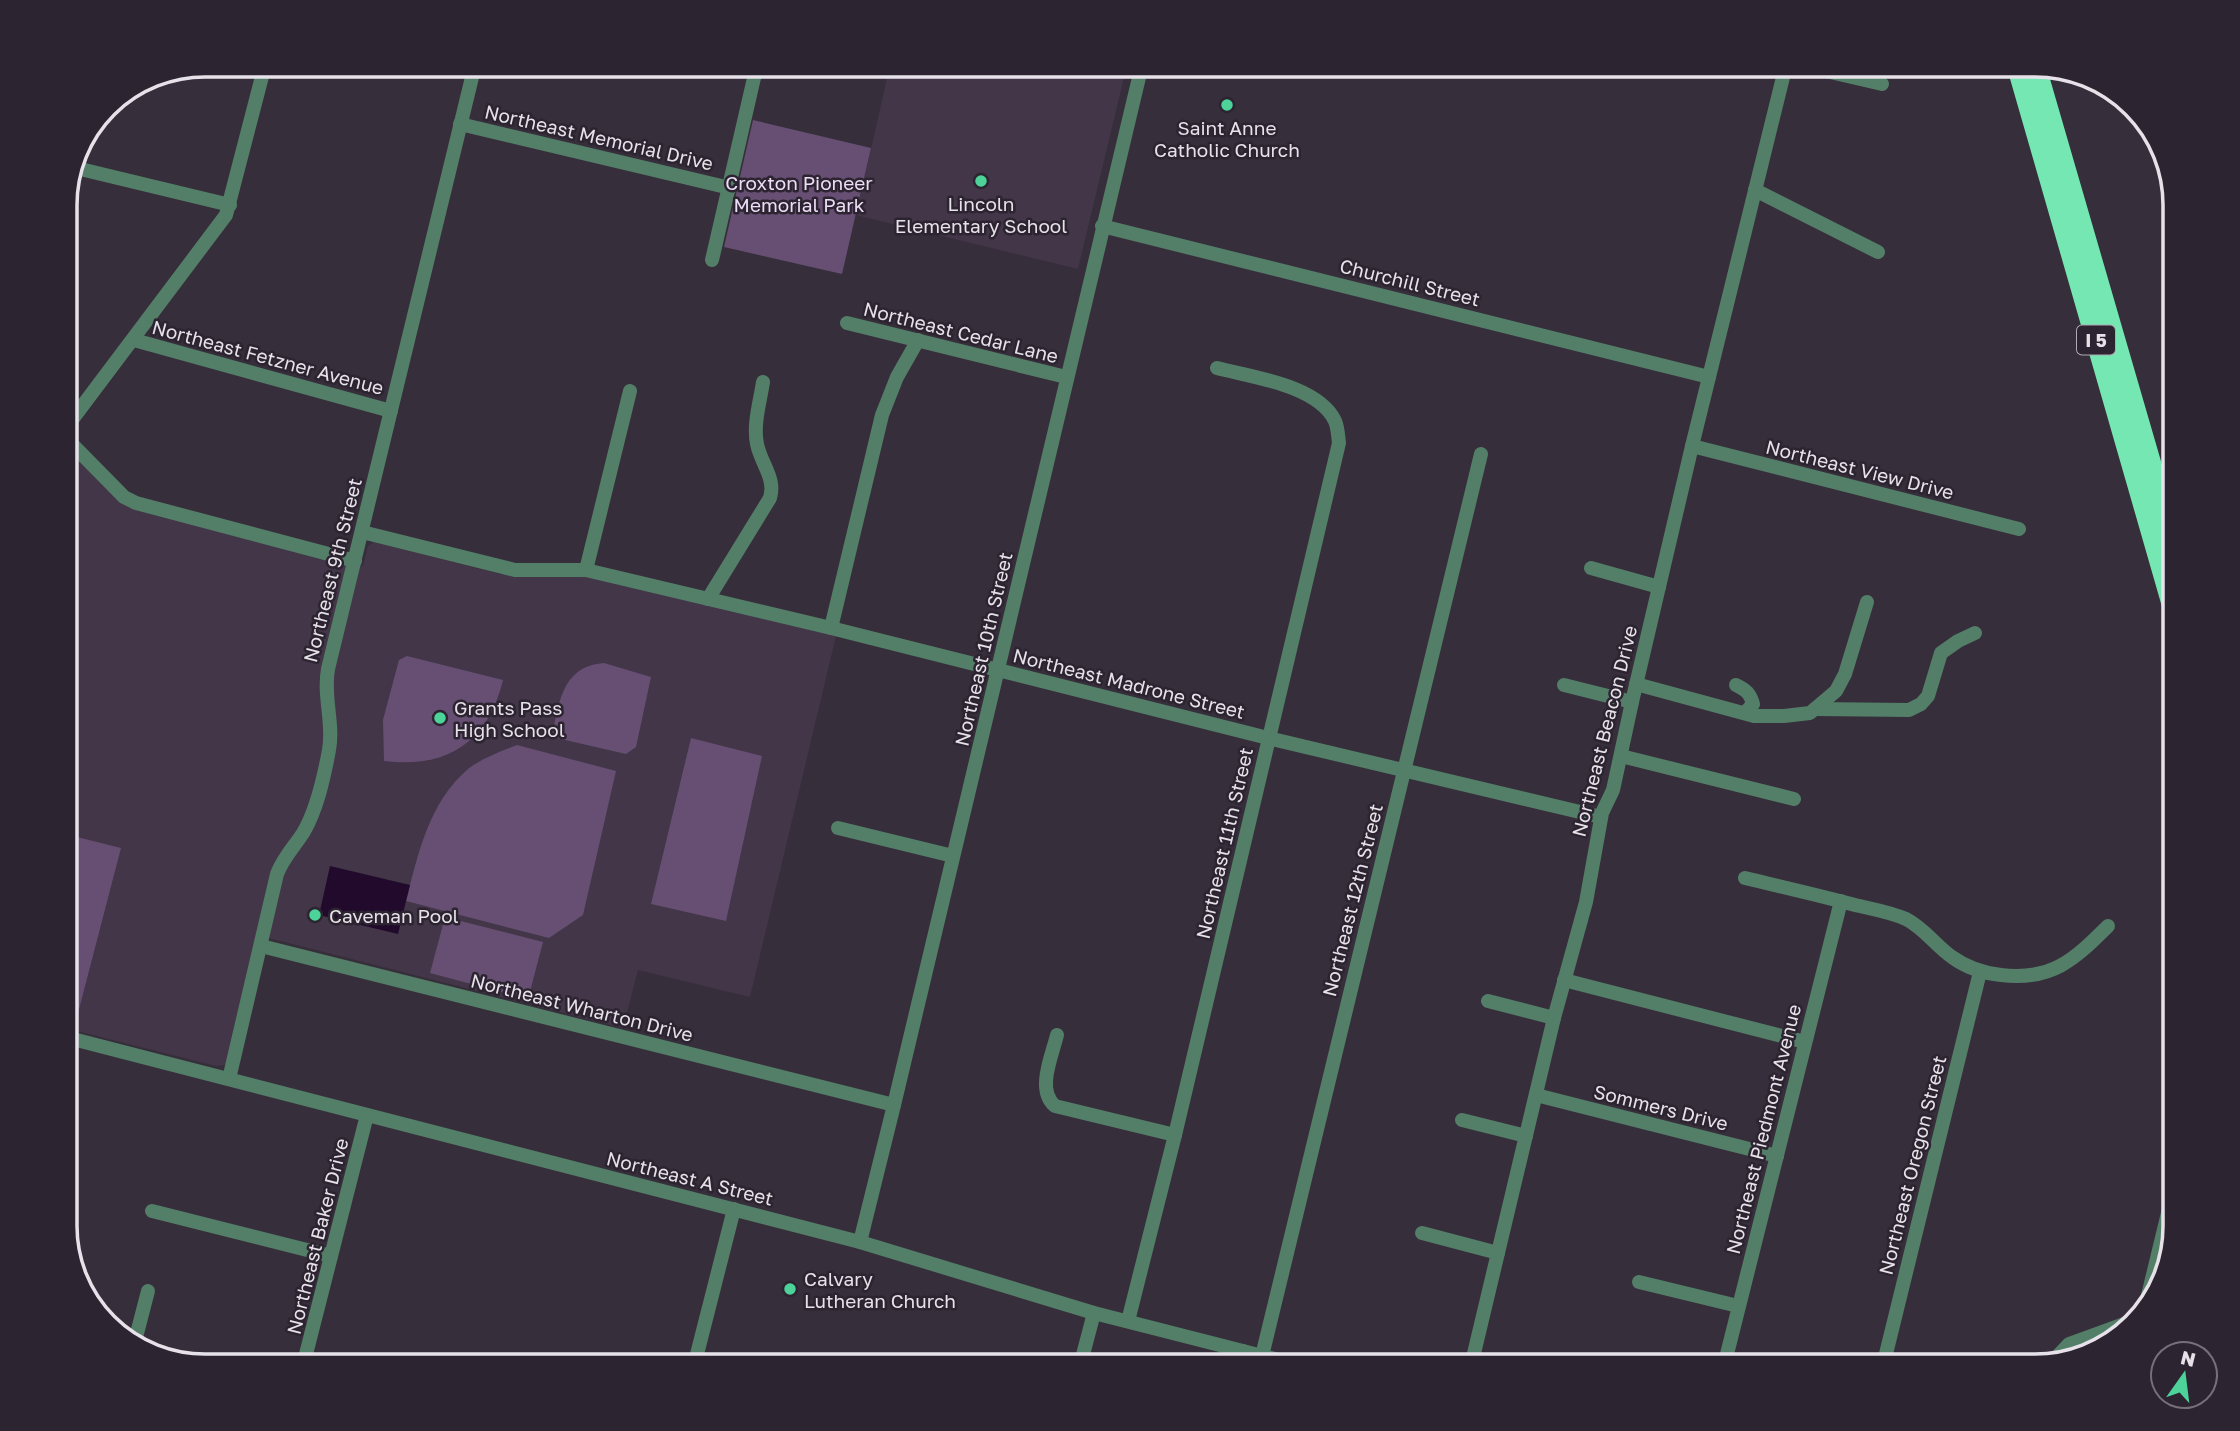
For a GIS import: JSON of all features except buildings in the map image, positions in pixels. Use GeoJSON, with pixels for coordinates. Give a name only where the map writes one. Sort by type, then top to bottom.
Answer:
{"type":"FeatureCollection","features":[{"type":"Feature","properties":{"kind":"highway","name":"I 5"},"geometry":{"type":"LineString","coordinates":[[2020,77],[2163,572]]}},
{"type":"Feature","properties":{"kind":"highway","name":"I 5"},"geometry":{"type":"LineString","coordinates":[[2039,77],[2163,506]]}},
{"type":"Feature","properties":{"kind":"street"},"geometry":{"type":"LineString","coordinates":[[77,414],[220,225],[230,205],[262,77]]}},
{"type":"Feature","properties":{"kind":"street","name":"Northeast 9th Street"},"geometry":{"type":"LineString","coordinates":[[229,1079],[277,874],[313,813],[328,756],[330,734],[325,684],[472,77]]}},
{"type":"Feature","properties":{"kind":"street","name":"Northeast Memorial Drive"},"geometry":{"type":"LineString","coordinates":[[712,260],[754,77]]}},
{"type":"Feature","properties":{"kind":"street","name":"Northeast 10th Street"},"geometry":{"type":"LineString","coordinates":[[860,1242],[1139,77]]}},
{"type":"Feature","properties":{"kind":"street","name":"Northeast Beacon Drive"},"geometry":{"type":"LineString","coordinates":[[1474,1354],[1554,1018],[1586,902],[1601,817],[1613,790],[1692,446],[1783,77]]}},
{"type":"Feature","properties":{"kind":"street"},"geometry":{"type":"LineString","coordinates":[[1852,77],[1882,84]]}},
{"type":"Feature","properties":{"kind":"street","name":"Northeast Memorial Drive"},"geometry":{"type":"LineString","coordinates":[[460,124],[730,188]]}},
{"type":"Feature","properties":{"kind":"street"},"geometry":{"type":"LineString","coordinates":[[82,169],[230,205]]}},
{"type":"Feature","properties":{"kind":"street"},"geometry":{"type":"LineString","coordinates":[[1755,190],[1878,253]]}},
{"type":"Feature","properties":{"kind":"street","name":"Churchill Street"},"geometry":{"type":"LineString","coordinates":[[1102,226],[1709,377]]}},
{"type":"Feature","properties":{"kind":"street","name":"Northeast Cedar Lane"},"geometry":{"type":"LineString","coordinates":[[846,323],[1066,377]]}},
{"type":"Feature","properties":{"kind":"street","name":"Northeast Fetzner Avenue"},"geometry":{"type":"LineString","coordinates":[[134,340],[391,411]]}},
{"type":"Feature","properties":{"kind":"street"},"geometry":{"type":"LineString","coordinates":[[831,628],[882,415],[897,377],[918,340]]}},
{"type":"Feature","properties":{"kind":"street","name":"Northeast 11th Street"},"geometry":{"type":"LineString","coordinates":[[1128,1321],[1337,457],[1335,421],[1328,411],[1304,392],[1217,368]]}},
{"type":"Feature","properties":{"kind":"street"},"geometry":{"type":"LineString","coordinates":[[708,599],[772,491],[771,478],[757,445],[756,425],[763,382]]}},
{"type":"Feature","properties":{"kind":"street"},"geometry":{"type":"LineString","coordinates":[[586,570],[630,391]]}},
{"type":"Feature","properties":{"kind":"street","name":"Northeast View Drive"},"geometry":{"type":"LineString","coordinates":[[1692,446],[2019,529]]}},
{"type":"Feature","properties":{"kind":"street"},"geometry":{"type":"LineString","coordinates":[[77,449],[124,497],[135,503],[355,561]]}},
{"type":"Feature","properties":{"kind":"street","name":"Northeast 12th Street"},"geometry":{"type":"LineString","coordinates":[[1262,1354],[1482,454]]}},
{"type":"Feature","properties":{"kind":"street","name":"Northeast Madrone Street"},"geometry":{"type":"LineString","coordinates":[[362,532],[507,569],[586,570],[831,628],[1403,771],[1601,817]]}},
{"type":"Feature","properties":{"kind":"street"},"geometry":{"type":"LineString","coordinates":[[1591,568],[1659,587]]}},
{"type":"Feature","properties":{"kind":"street"},"geometry":{"type":"LineString","coordinates":[[1636,684],[1745,713],[1784,716],[1810,713],[1836,691],[1845,674],[1867,602]]}},
{"type":"Feature","properties":{"kind":"street"},"geometry":{"type":"LineString","coordinates":[[1815,709],[1909,710],[1921,704],[1928,696],[1941,653],[1975,633]]}},
{"type":"Feature","properties":{"kind":"street"},"geometry":{"type":"LineString","coordinates":[[1564,685],[1632,702]]}},
{"type":"Feature","properties":{"kind":"street"},"geometry":{"type":"LineString","coordinates":[[1736,685],[1746,690],[1753,704],[1745,713]]}},
{"type":"Feature","properties":{"kind":"street"},"geometry":{"type":"LineString","coordinates":[[1621,756],[1794,799]]}},
{"type":"Feature","properties":{"kind":"street"},"geometry":{"type":"LineString","coordinates":[[838,828],[953,856]]}},
{"type":"Feature","properties":{"kind":"street"},"geometry":{"type":"LineString","coordinates":[[1745,878],[1908,920],[1951,956],[1980,972],[2017,976],[2046,973],[2081,953],[2108,926]]}},
{"type":"Feature","properties":{"kind":"street","name":"Northeast Piedmont Avenue"},"geometry":{"type":"LineString","coordinates":[[1727,1354],[1841,901]]}},
{"type":"Feature","properties":{"kind":"street","name":"Northeast Wharton Drive"},"geometry":{"type":"LineString","coordinates":[[261,946],[894,1105]]}},
{"type":"Feature","properties":{"kind":"street","name":"Northeast Oregon Street"},"geometry":{"type":"LineString","coordinates":[[1885,1354],[1980,972]]}},
{"type":"Feature","properties":{"kind":"street"},"geometry":{"type":"LineString","coordinates":[[1564,981],[1805,1042]]}},
{"type":"Feature","properties":{"kind":"street"},"geometry":{"type":"LineString","coordinates":[[1488,1001],[1554,1018]]}},
{"type":"Feature","properties":{"kind":"street"},"geometry":{"type":"LineString","coordinates":[[1057,1035],[1045,1089],[1047,1099],[1055,1105],[1175,1135]]}},
{"type":"Feature","properties":{"kind":"street","name":"Northeast A Street"},"geometry":{"type":"LineString","coordinates":[[77,1040],[860,1242],[1094,1313],[1254,1354]]}},
{"type":"Feature","properties":{"kind":"street","name":"Sommers Drive"},"geometry":{"type":"LineString","coordinates":[[1536,1096],[1777,1156]]}},
{"type":"Feature","properties":{"kind":"street","name":"Northeast Baker Drive"},"geometry":{"type":"LineString","coordinates":[[306,1354],[368,1115]]}},
{"type":"Feature","properties":{"kind":"street"},"geometry":{"type":"LineString","coordinates":[[1462,1119],[1526,1136]]}},
{"type":"Feature","properties":{"kind":"street"},"geometry":{"type":"LineString","coordinates":[[697,1354],[734,1209]]}},
{"type":"Feature","properties":{"kind":"street"},"geometry":{"type":"LineString","coordinates":[[152,1211],[331,1256]]}},
{"type":"Feature","properties":{"kind":"street"},"geometry":{"type":"LineString","coordinates":[[1422,1233],[1498,1253]]}},
{"type":"Feature","properties":{"kind":"street"},"geometry":{"type":"LineString","coordinates":[[2153,1275],[2163,1234]]}},
{"type":"Feature","properties":{"kind":"street"},"geometry":{"type":"LineString","coordinates":[[1639,1282],[1738,1306]]}},
{"type":"Feature","properties":{"kind":"street"},"geometry":{"type":"LineString","coordinates":[[137,1334],[148,1291]]}},
{"type":"Feature","properties":{"kind":"street"},"geometry":{"type":"LineString","coordinates":[[1083,1354],[1094,1313]]}},
{"type":"Feature","properties":{"kind":"street"},"geometry":{"type":"LineString","coordinates":[[2062,1351],[2069,1344],[2110,1329]]}},
{"type":"Feature","properties":{"kind":"shaded area","name":"Lincoln Elementary School"},"geometry":{"type":"Polygon","coordinates":[[[887,77],[1124,77],[1078,269],[856,215],[887,77]]]}},
{"type":"Feature","properties":{"kind":"shaded area","name":"Grants Pass High School"},"geometry":{"type":"Polygon","coordinates":[[[77,458],[121,499],[363,566],[368,546],[374,542],[500,574],[589,576],[836,636],[750,997],[638,970],[623,1028],[257,935],[228,1061],[225,1065],[216,1066],[77,1031],[77,458]]]}},
{"type":"Feature","properties":{"kind":"shaded area"},"geometry":{"type":"Polygon","coordinates":[[[330,866],[410,885],[398,934],[319,915],[330,866]]]}},
{"type":"Feature","properties":{"kind":"green space","name":"Croxton Pioneer Memorial Park"},"geometry":{"type":"Polygon","coordinates":[[[753,120],[871,148],[842,274],[724,247],[753,120]]]}},
{"type":"Feature","properties":{"kind":"green space"},"geometry":{"type":"Polygon","coordinates":[[[407,656],[503,680],[487,720],[462,747],[427,760],[384,761],[383,720],[399,660],[407,656]]]}},
{"type":"Feature","properties":{"kind":"green space"},"geometry":{"type":"Polygon","coordinates":[[[604,663],[651,677],[636,747],[626,754],[552,737],[560,699],[571,679],[579,671],[604,663]]]}},
{"type":"Feature","properties":{"kind":"green space"},"geometry":{"type":"Polygon","coordinates":[[[691,738],[762,756],[726,921],[651,904],[691,738]]]}},
{"type":"Feature","properties":{"kind":"green space"},"geometry":{"type":"Polygon","coordinates":[[[517,745],[616,771],[583,915],[549,938],[406,901],[427,830],[444,797],[473,765],[517,745]]]}},
{"type":"Feature","properties":{"kind":"green space"},"geometry":{"type":"Polygon","coordinates":[[[77,837],[121,848],[77,1017],[77,837]]]}},
{"type":"Feature","properties":{"kind":"green space"},"geometry":{"type":"Polygon","coordinates":[[[445,917],[543,942],[528,999],[430,973],[445,917]]]}},
{"type":"Feature","properties":{"kind":"place","name":"Saint Anne Catholic Church"},"geometry":{"type":"Point","coordinates":[1227,105]}},
{"type":"Feature","properties":{"kind":"place","name":"Lincoln Elementary School"},"geometry":{"type":"Point","coordinates":[981,181]}},
{"type":"Feature","properties":{"kind":"place","name":"Grants Pass High School"},"geometry":{"type":"Point","coordinates":[440,718]}},
{"type":"Feature","properties":{"kind":"place","name":"Caveman Pool"},"geometry":{"type":"Point","coordinates":[315,915]}},
{"type":"Feature","properties":{"kind":"place","name":"Calvary Lutheran Church"},"geometry":{"type":"Point","coordinates":[790,1289]}}]}
